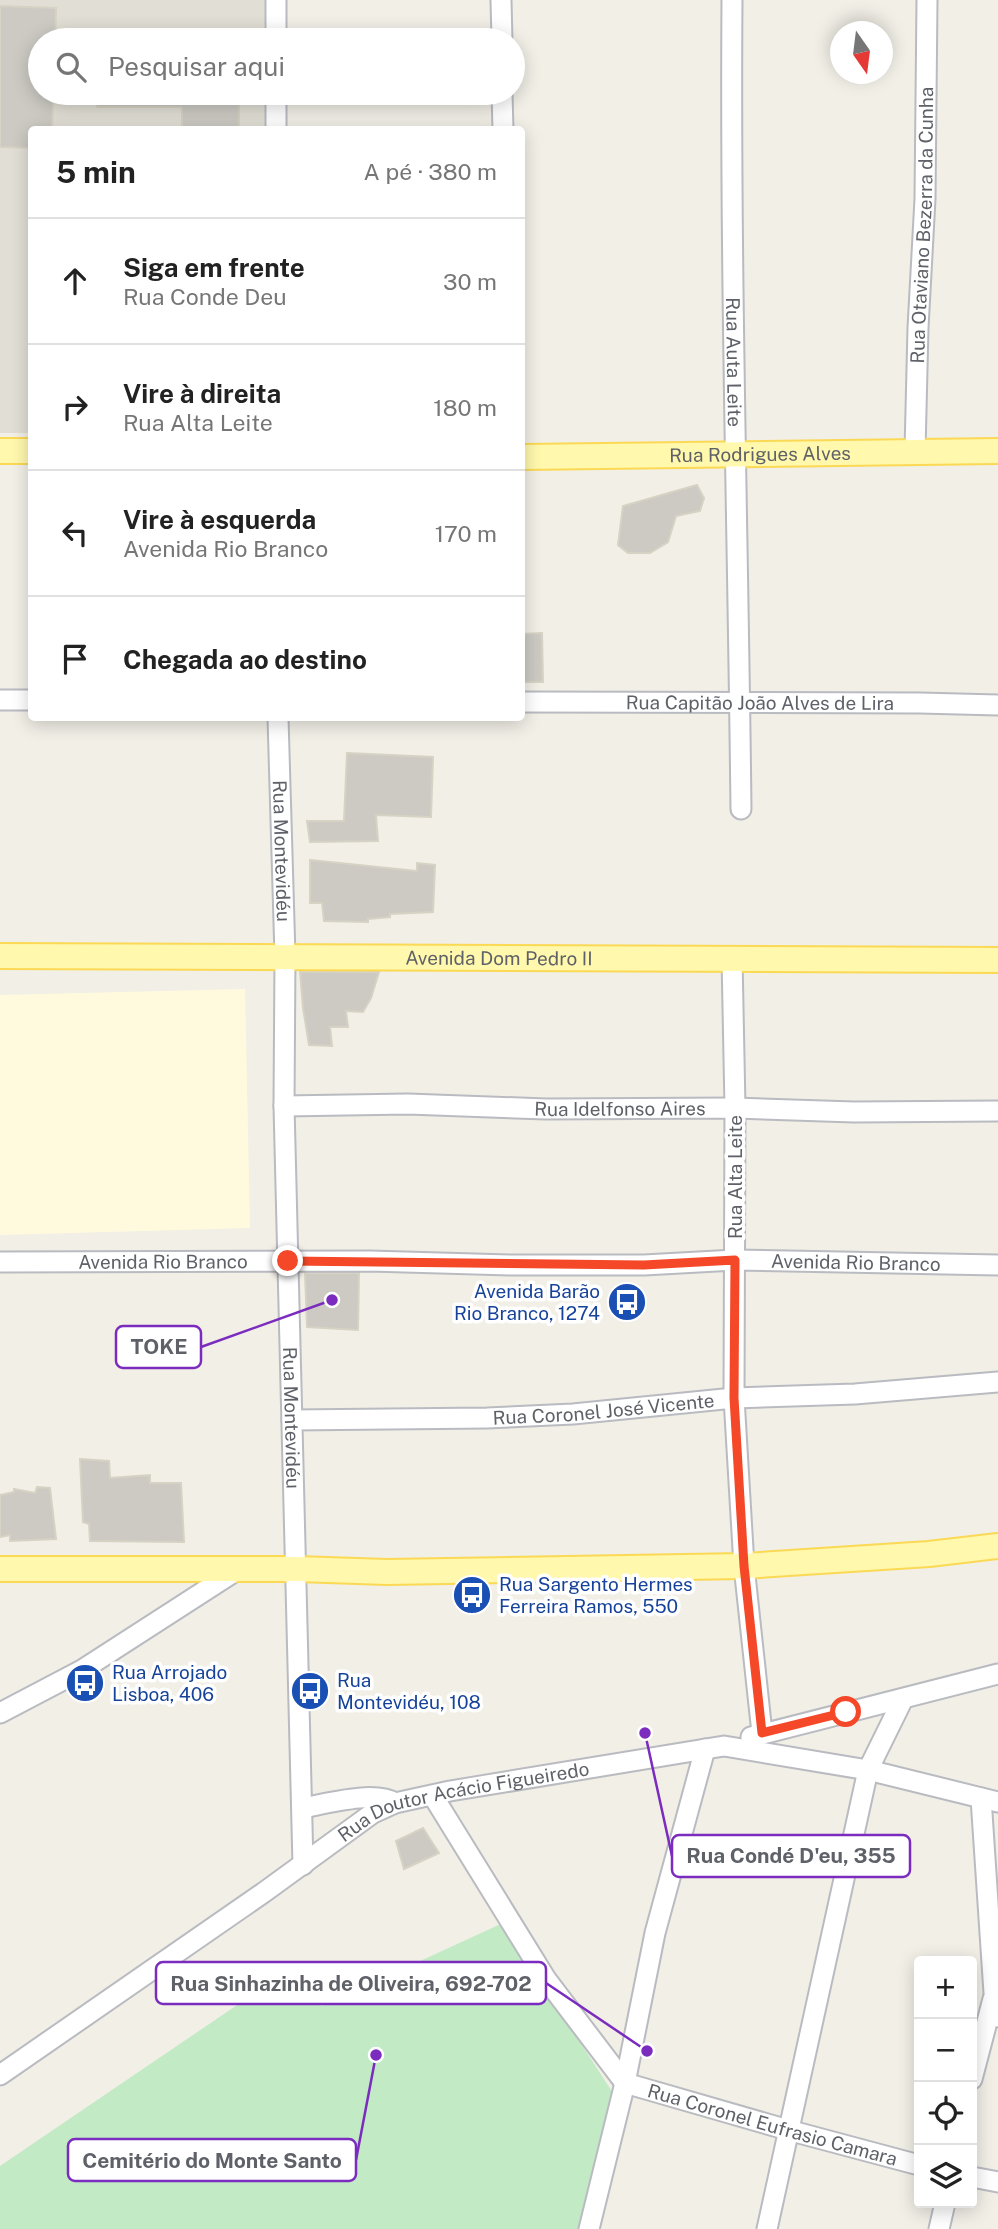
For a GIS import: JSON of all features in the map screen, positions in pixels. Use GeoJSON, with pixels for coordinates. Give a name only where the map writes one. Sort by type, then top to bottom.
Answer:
{"type":"FeatureCollection","features":[{"type":"Feature","properties":{"kind":"main road"},"geometry":{"type":"LineString","coordinates":[[0,451],[28,451]]}},
{"type":"Feature","properties":{"kind":"main road","name":"Rua Rodrigues Alves"},"geometry":{"type":"LineString","coordinates":[[525,457],[998,451]]}},
{"type":"Feature","properties":{"kind":"main road","name":"Avenida Dom Pedro II"},"geometry":{"type":"LineString","coordinates":[[0,956],[998,960]]}},
{"type":"Feature","properties":{"kind":"main road"},"geometry":{"type":"LineString","coordinates":[[0,1569],[297,1569],[387,1572],[744,1566],[929,1554],[998,1546]]}},
{"type":"Feature","properties":{"kind":"street"},"geometry":{"type":"LineString","coordinates":[[276,0],[276,28]]}},
{"type":"Feature","properties":{"kind":"street"},"geometry":{"type":"LineString","coordinates":[[501,0],[502,28]]}},
{"type":"Feature","properties":{"kind":"street","name":"Rua Auta Leite"},"geometry":{"type":"LineString","coordinates":[[732,0],[730,196],[741,809]]}},
{"type":"Feature","properties":{"kind":"street","name":"Rua Otaviano Bezerra da Cunha"},"geometry":{"type":"LineString","coordinates":[[915,451],[925,199],[927,0]]}},
{"type":"Feature","properties":{"kind":"street"},"geometry":{"type":"LineString","coordinates":[[275,126],[276,105]]}},
{"type":"Feature","properties":{"kind":"street"},"geometry":{"type":"LineString","coordinates":[[502,105],[503,126]]}},
{"type":"Feature","properties":{"kind":"street"},"geometry":{"type":"LineString","coordinates":[[0,700],[28,700]]}},
{"type":"Feature","properties":{"kind":"street","name":"Rua Capitão João Alves de Lira"},"geometry":{"type":"LineString","coordinates":[[525,702],[998,705]]}},
{"type":"Feature","properties":{"kind":"street","name":"Rua Montevidéu"},"geometry":{"type":"LineString","coordinates":[[278,721],[285,956],[284,1106],[303,1865]]}},
{"type":"Feature","properties":{"kind":"street","name":"Rua Alta Leite"},"geometry":{"type":"LineString","coordinates":[[732,957],[735,1108],[734,1398],[744,1566],[762,1733]]}},
{"type":"Feature","properties":{"kind":"street","name":"Rua Idelfonso Aires"},"geometry":{"type":"LineString","coordinates":[[284,1106],[408,1104],[854,1112],[998,1111]]}},
{"type":"Feature","properties":{"kind":"street","name":"Avenida Rio Branco"},"geometry":{"type":"LineString","coordinates":[[0,1262],[288,1261],[644,1265],[735,1260],[998,1265]]}},
{"type":"Feature","properties":{"kind":"street","name":"Rua Coronel José Vicente"},"geometry":{"type":"LineString","coordinates":[[292,1420],[487,1418],[573,1414],[734,1398],[855,1394],[998,1382]]}},
{"type":"Feature","properties":{"kind":"street"},"geometry":{"type":"LineString","coordinates":[[0,1713],[82,1670],[237,1570]]}},
{"type":"Feature","properties":{"kind":"street"},"geometry":{"type":"LineString","coordinates":[[589,2229],[625,2083],[654,1933],[715,1747],[998,1674]]}},
{"type":"Feature","properties":{"kind":"street"},"geometry":{"type":"LineString","coordinates":[[767,2229],[868,1770],[903,1699]]}},
{"type":"Feature","properties":{"kind":"street","name":"Rua Doutor Acácio Figueiredo"},"geometry":{"type":"LineString","coordinates":[[0,2076],[303,1865],[373,1813],[395,1803],[715,1747],[868,1770],[990,1800]]}},
{"type":"Feature","properties":{"kind":"street"},"geometry":{"type":"LineString","coordinates":[[433,1796],[547,1979],[625,2083]]}},
{"type":"Feature","properties":{"kind":"street"},"geometry":{"type":"LineString","coordinates":[[302,1808],[363,1798],[390,1800],[395,1803]]}},
{"type":"Feature","properties":{"kind":"street"},"geometry":{"type":"LineString","coordinates":[[990,1800],[994,1993],[998,2017]]}},
{"type":"Feature","properties":{"kind":"street"},"geometry":{"type":"LineString","coordinates":[[977,2059],[994,1993]]}},
{"type":"Feature","properties":{"kind":"street","name":"Rua Coronel Eufrasio Camara"},"geometry":{"type":"LineString","coordinates":[[625,2083],[914,2164]]}},
{"type":"Feature","properties":{"kind":"street"},"geometry":{"type":"LineString","coordinates":[[977,2178],[998,2182]]}},
{"type":"Feature","properties":{"kind":"street"},"geometry":{"type":"LineString","coordinates":[[939,2229],[944,2208]]}},
{"type":"Feature","properties":{"kind":"shaded area"},"geometry":{"type":"Polygon","coordinates":[[[0,0],[266,0],[266,28],[28,28],[28,105],[267,105],[267,126],[28,126],[28,433],[0,433],[0,0]]]}},
{"type":"Feature","properties":{"kind":"shaded area"},"geometry":{"type":"Polygon","coordinates":[[[245,989],[250,1228],[0,1235],[0,995],[245,989]]]}},
{"type":"Feature","properties":{"kind":"green space"},"geometry":{"type":"Polygon","coordinates":[[[503,1923],[620,2104],[594,2229],[0,2229],[0,2166],[299,1963],[322,2006],[503,1923]]]}},
{"type":"Feature","properties":{"kind":"building"},"geometry":{"type":"Polygon","coordinates":[[[0,6],[56,8],[55,28],[28,28],[28,105],[53,105],[52,126],[28,126],[28,148],[0,147],[0,6]]]}},
{"type":"Feature","properties":{"kind":"building"},"geometry":{"type":"Polygon","coordinates":[[[239,105],[239,126],[182,126],[182,107],[97,107],[239,105]]]}},
{"type":"Feature","properties":{"kind":"building"},"geometry":{"type":"Polygon","coordinates":[[[697,485],[704,498],[700,511],[676,516],[668,542],[650,553],[628,553],[618,545],[623,506],[697,485]]]}},
{"type":"Feature","properties":{"kind":"building"},"geometry":{"type":"Polygon","coordinates":[[[542,633],[543,682],[525,682],[525,634],[542,633]]]}},
{"type":"Feature","properties":{"kind":"building"},"geometry":{"type":"Polygon","coordinates":[[[347,753],[433,757],[431,817],[376,815],[378,841],[310,842],[307,821],[344,821],[347,753]]]}},
{"type":"Feature","properties":{"kind":"building"},"geometry":{"type":"Polygon","coordinates":[[[310,860],[417,871],[417,863],[435,865],[433,912],[390,914],[390,917],[368,919],[368,922],[324,921],[322,903],[310,903],[310,860]]]}},
{"type":"Feature","properties":{"kind":"building"},"geometry":{"type":"Polygon","coordinates":[[[300,972],[379,972],[371,998],[363,1012],[346,1011],[348,1027],[330,1027],[332,1046],[309,1045],[300,972]]]}},
{"type":"Feature","properties":{"kind":"building"},"geometry":{"type":"Polygon","coordinates":[[[305,1273],[359,1273],[358,1330],[307,1327],[305,1273]]]}},
{"type":"Feature","properties":{"kind":"building"},"geometry":{"type":"Polygon","coordinates":[[[80,1459],[109,1461],[110,1478],[150,1475],[150,1483],[181,1483],[184,1542],[90,1541],[89,1524],[83,1522],[80,1459]]]}},
{"type":"Feature","properties":{"kind":"building"},"geometry":{"type":"Polygon","coordinates":[[[37,1487],[50,1488],[56,1539],[10,1541],[10,1535],[0,1537],[0,1495],[14,1492],[14,1489],[35,1493],[37,1487]]]}},
{"type":"Feature","properties":{"kind":"building"},"geometry":{"type":"Polygon","coordinates":[[[423,1828],[439,1853],[404,1869],[396,1841],[423,1828]]]}},
{"type":"Feature","properties":{"kind":"place","name":"TOKE"},"geometry":{"type":"Point","coordinates":[332,1300]}},
{"type":"Feature","properties":{"kind":"place","name":"Avenida Barão Rio Branco, 1274"},"geometry":{"type":"Point","coordinates":[627,1302]}},
{"type":"Feature","properties":{"kind":"place","name":"Rua Sargento Hermes Ferreira Ramos, 550"},"geometry":{"type":"Point","coordinates":[472,1595]}},
{"type":"Feature","properties":{"kind":"place","name":"Rua Arrojado Lisboa, 406"},"geometry":{"type":"Point","coordinates":[85,1683]}},
{"type":"Feature","properties":{"kind":"place","name":"Rua Montevidéu, 108"},"geometry":{"type":"Point","coordinates":[310,1691]}},
{"type":"Feature","properties":{"kind":"place","name":"Rua Condé D'eu, 355"},"geometry":{"type":"Point","coordinates":[645,1733]}},
{"type":"Feature","properties":{"kind":"place","name":"Rua Sinhazinha de Oliveira, 692-702"},"geometry":{"type":"Point","coordinates":[647,2051]}},
{"type":"Feature","properties":{"kind":"place","name":"Cemitério do Monte Santo"},"geometry":{"type":"Point","coordinates":[376,2055]}},
{"type":"Feature","properties":{"kind":"route"},"geometry":{"type":"LineString","coordinates":[[288,1261],[644,1265],[735,1260],[734,1398],[744,1566],[762,1733],[846,1712]]}}]}
